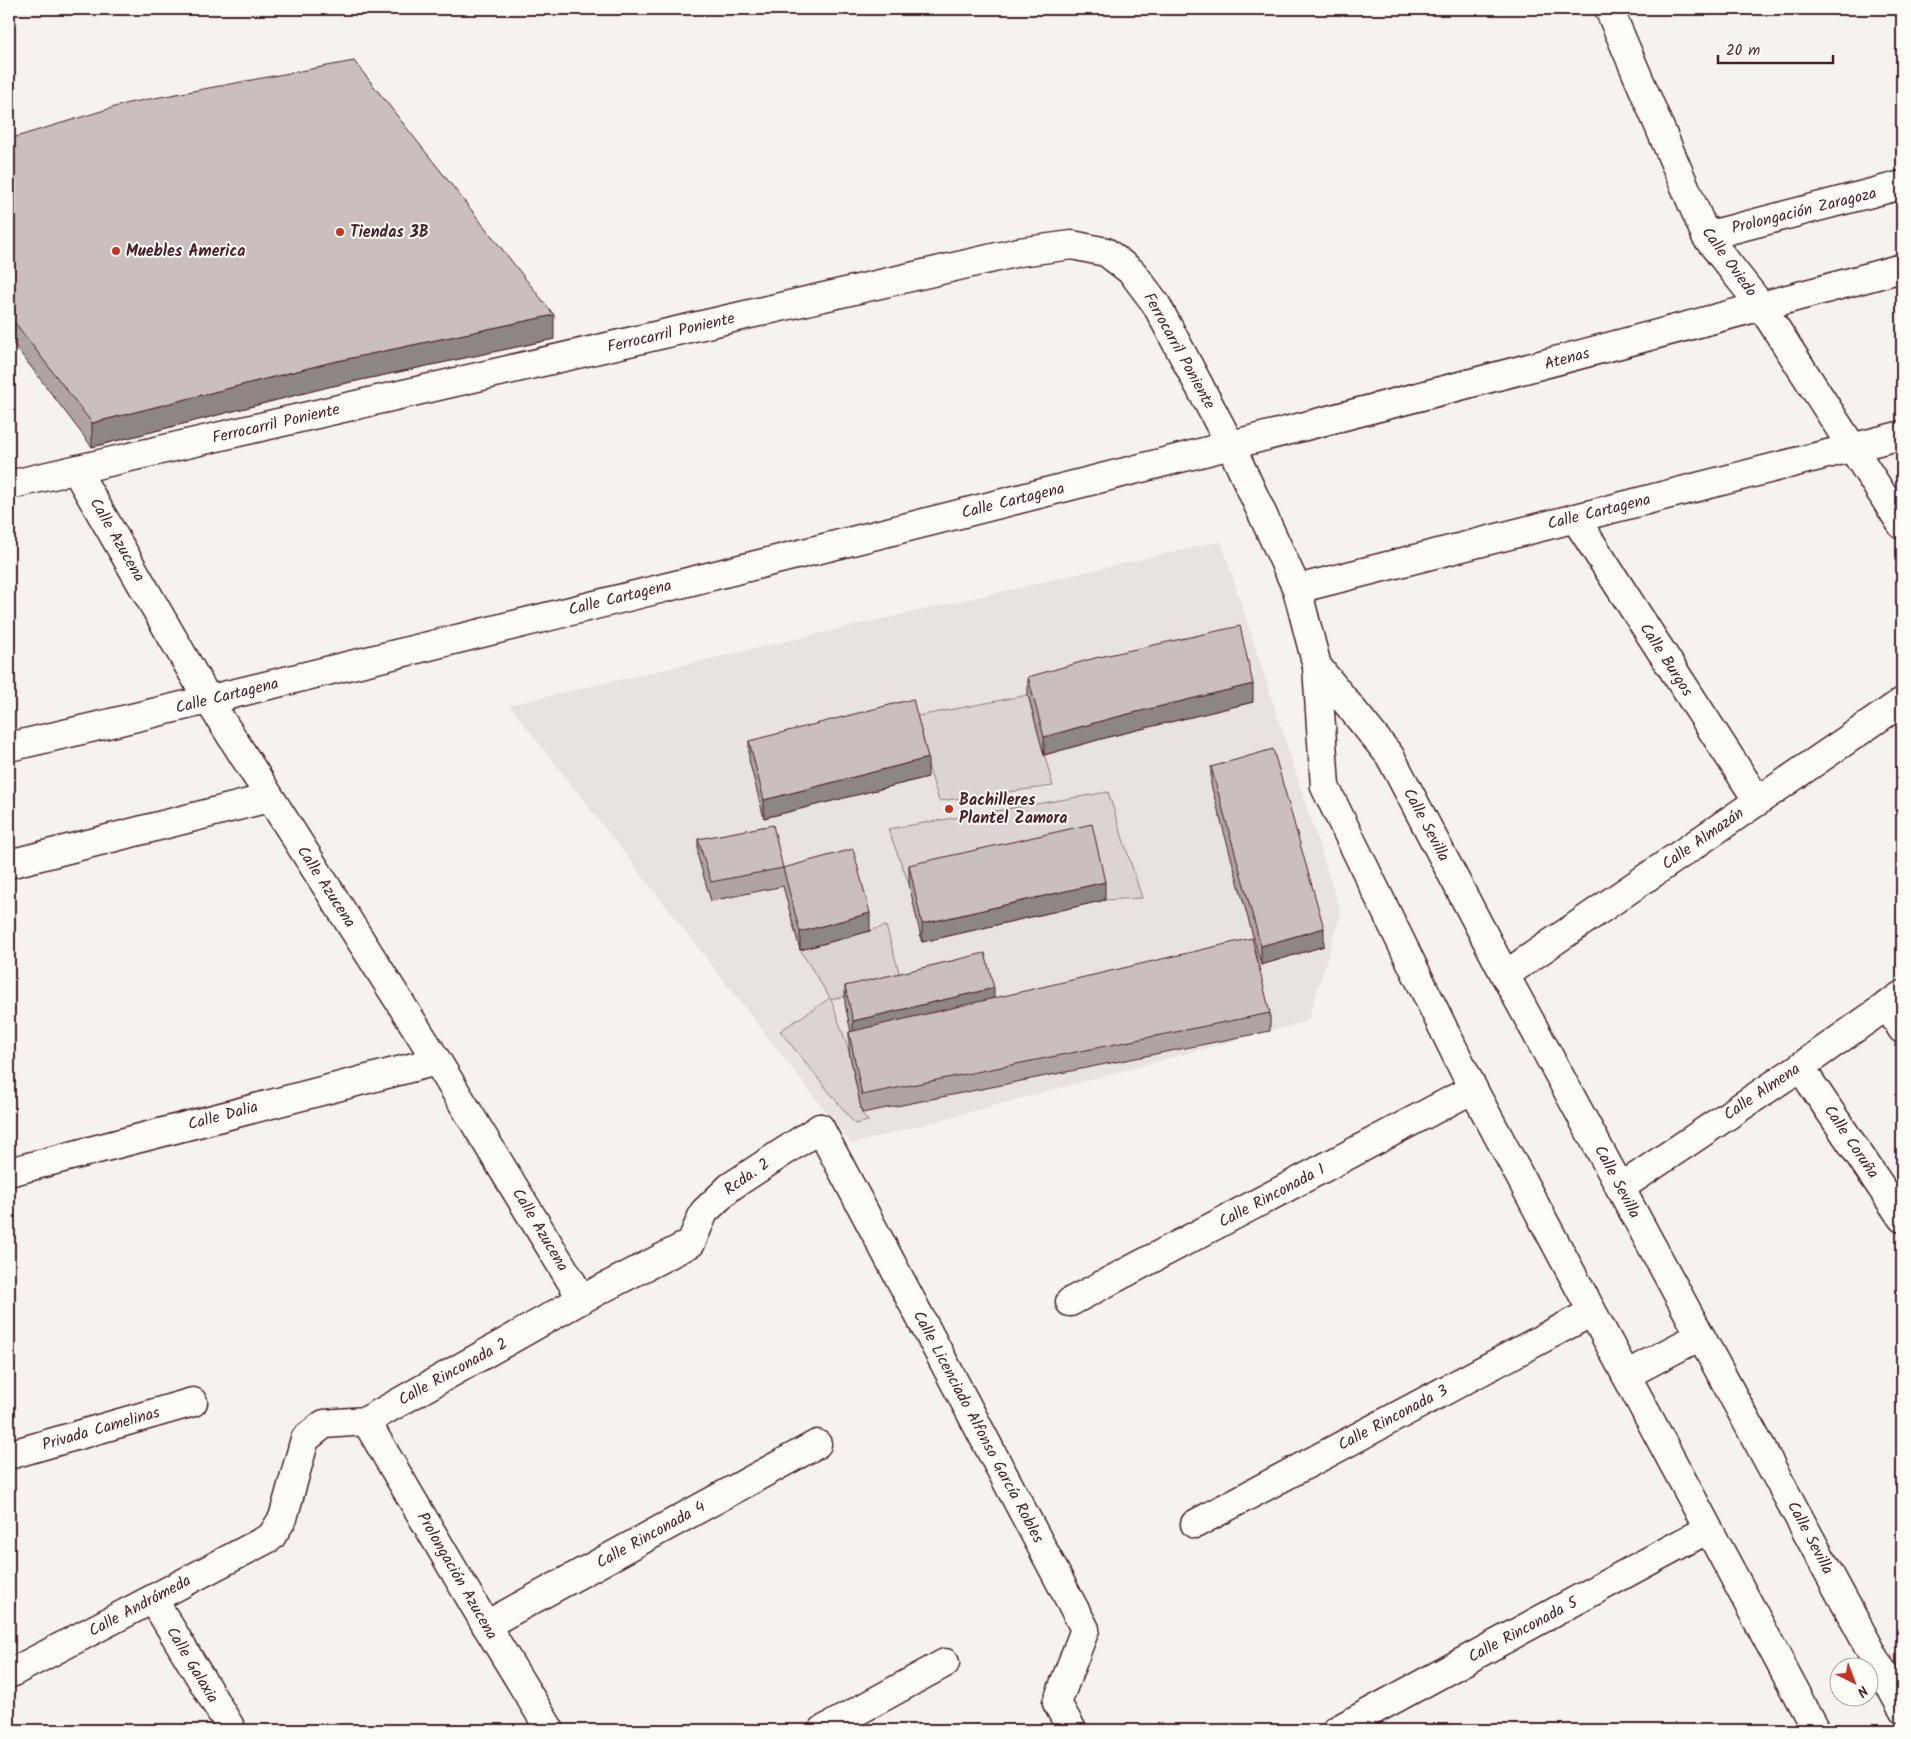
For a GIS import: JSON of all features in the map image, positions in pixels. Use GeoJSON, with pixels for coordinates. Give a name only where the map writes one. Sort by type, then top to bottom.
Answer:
{"type":"FeatureCollection","features":[{"type":"Feature","properties":{"kind":"street","name":"Calle Oviedo"},"geometry":{"type":"LineString","coordinates":[[1610,9],[1706,236],[1762,307],[1902,525]]}},
{"type":"Feature","properties":{"kind":"street","name":"Prolongación Zaragoza"},"geometry":{"type":"LineString","coordinates":[[1706,236],[1902,185]]}},
{"type":"Feature","properties":{"kind":"street","name":"Ferrocarril Poniente"},"geometry":{"type":"LineString","coordinates":[[9,484],[1019,252],[1072,245],[1106,252],[1132,272],[1156,304],[1231,446]]}},
{"type":"Feature","properties":{"kind":"street","name":"Atenas"},"geometry":{"type":"LineString","coordinates":[[1231,446],[1762,307],[1902,268]]}},
{"type":"Feature","properties":{"kind":"street","name":"Calle Cartagena"},"geometry":{"type":"LineString","coordinates":[[1297,589],[1902,435]]}},
{"type":"Feature","properties":{"kind":"street","name":"Calle Sevilla"},"geometry":{"type":"LineString","coordinates":[[1231,446],[1297,589],[1318,666],[1325,787],[1473,1089],[1816,1730]]}},
{"type":"Feature","properties":{"kind":"street","name":"Calle Cartagena"},"geometry":{"type":"LineString","coordinates":[[9,747],[209,701],[1231,446]]}},
{"type":"Feature","properties":{"kind":"street","name":"Calle Azucena"},"geometry":{"type":"LineString","coordinates":[[76,470],[209,701],[438,1061],[582,1299]]}},
{"type":"Feature","properties":{"kind":"street","name":"Calle Burgos"},"geometry":{"type":"LineString","coordinates":[[1575,518],[1758,801]]}},
{"type":"Feature","properties":{"kind":"street","name":"Calle Sevilla"},"geometry":{"type":"LineString","coordinates":[[1318,666],[1390,756],[1504,976],[1700,1336],[1892,1666],[1902,1708]]}},
{"type":"Feature","properties":{"kind":"street","name":"Calle Almazán"},"geometry":{"type":"LineString","coordinates":[[1504,976],[1902,702]]}},
{"type":"Feature","properties":{"kind":"street"},"geometry":{"type":"LineString","coordinates":[[9,864],[269,798]]}},
{"type":"Feature","properties":{"kind":"street"},"geometry":{"type":"LineString","coordinates":[[1895,1000],[1902,1029]]}},
{"type":"Feature","properties":{"kind":"street","name":"Calle Almena"},"geometry":{"type":"LineString","coordinates":[[1620,1188],[1800,1067],[1895,1000]]}},
{"type":"Feature","properties":{"kind":"street","name":"Calle Dalia"},"geometry":{"type":"LineString","coordinates":[[9,1172],[438,1061]]}},
{"type":"Feature","properties":{"kind":"street","name":"Calle Coruña"},"geometry":{"type":"LineString","coordinates":[[1800,1067],[1902,1218]]}},
{"type":"Feature","properties":{"kind":"street","name":"Calle Rinconada 1"},"geometry":{"type":"LineString","coordinates":[[1070,1302],[1473,1089]]}},
{"type":"Feature","properties":{"kind":"street","name":"Rcda. 2"},"geometry":{"type":"LineString","coordinates":[[691,1243],[704,1212],[730,1187],[820,1128]]}},
{"type":"Feature","properties":{"kind":"street","name":"Calle Licenciado Alfonso García Robles"},"geometry":{"type":"LineString","coordinates":[[820,1128],[1085,1629],[1057,1703],[1072,1730]]}},
{"type":"Feature","properties":{"kind":"street","name":"Calle Rinconada 2"},"geometry":{"type":"LineString","coordinates":[[271,1537],[283,1518],[305,1439],[324,1424],[366,1421],[582,1299],[691,1243]]}},
{"type":"Feature","properties":{"kind":"street","name":"Calle Rinconada 3"},"geometry":{"type":"LineString","coordinates":[[1195,1524],[1592,1312]]}},
{"type":"Feature","properties":{"kind":"street"},"geometry":{"type":"LineString","coordinates":[[1626,1375],[1700,1336]]}},
{"type":"Feature","properties":{"kind":"street","name":"Privada Camelinas"},"geometry":{"type":"LineString","coordinates":[[9,1455],[193,1402]]}},
{"type":"Feature","properties":{"kind":"street","name":"Prolongación Azucena"},"geometry":{"type":"LineString","coordinates":[[366,1421],[550,1730]]}},
{"type":"Feature","properties":{"kind":"street","name":"Calle Rinconada 4"},"geometry":{"type":"LineString","coordinates":[[486,1625],[817,1444]]}},
{"type":"Feature","properties":{"kind":"street","name":"Calle Rinconada 5"},"geometry":{"type":"LineString","coordinates":[[1337,1730],[1708,1530]]}},
{"type":"Feature","properties":{"kind":"street","name":"Calle Andrómeda"},"geometry":{"type":"LineString","coordinates":[[9,1674],[271,1537]]}},
{"type":"Feature","properties":{"kind":"street","name":"Calle Galaxia"},"geometry":{"type":"LineString","coordinates":[[153,1599],[232,1730]]}},
{"type":"Feature","properties":{"kind":"street"},"geometry":{"type":"LineString","coordinates":[[823,1730],[945,1663]]}},
{"type":"Feature","properties":{"kind":"shaded area","name":"Bachilleres Plantel Zamora"},"geometry":{"type":"Polygon","coordinates":[[[1221,541],[1341,913],[1308,1021],[851,1144],[509,705],[1221,541]]]}},
{"type":"Feature","properties":{"kind":"shaded area"},"geometry":{"type":"Polygon","coordinates":[[[1028,695],[1053,786],[939,801],[913,717],[1028,695]]]}},
{"type":"Feature","properties":{"kind":"shaded area"},"geometry":{"type":"Polygon","coordinates":[[[1108,792],[1142,898],[1105,900],[1092,843],[909,884],[888,829],[1108,792]]]}},
{"type":"Feature","properties":{"kind":"shaded area"},"geometry":{"type":"Polygon","coordinates":[[[886,926],[903,986],[831,999],[849,1051],[862,1113],[868,1121],[855,1124],[780,1031],[830,998],[800,950],[886,926]]]}},
{"type":"Feature","properties":{"kind":"building"},"geometry":{"type":"Polygon","coordinates":[[[354,61],[554,315],[328,363],[92,423],[9,315],[9,139],[128,103],[354,61]]]}},
{"type":"Feature","properties":{"kind":"building"},"geometry":{"type":"Polygon","coordinates":[[[1240,626],[1253,684],[1112,718],[1044,737],[1028,677],[1095,658],[1240,626]]]}},
{"type":"Feature","properties":{"kind":"building"},"geometry":{"type":"Polygon","coordinates":[[[913,699],[928,758],[764,800],[749,741],[913,699]]]}},
{"type":"Feature","properties":{"kind":"building"},"geometry":{"type":"Polygon","coordinates":[[[1273,749],[1324,928],[1261,946],[1211,767],[1273,749]]]}},
{"type":"Feature","properties":{"kind":"building"},"geometry":{"type":"Polygon","coordinates":[[[1092,824],[1105,882],[922,924],[909,865],[1092,824]]]}},
{"type":"Feature","properties":{"kind":"building"},"geometry":{"type":"Polygon","coordinates":[[[773,825],[783,868],[711,882],[698,839],[773,825]]]}},
{"type":"Feature","properties":{"kind":"building"},"geometry":{"type":"Polygon","coordinates":[[[853,849],[870,913],[800,932],[783,868],[853,849]]]}},
{"type":"Feature","properties":{"kind":"building"},"geometry":{"type":"Polygon","coordinates":[[[1252,938],[1270,1013],[862,1095],[849,1032],[1252,938]]]}},
{"type":"Feature","properties":{"kind":"building"},"geometry":{"type":"Polygon","coordinates":[[[985,953],[994,988],[853,1021],[845,986],[985,953]]]}},
{"type":"Feature","properties":{"kind":"place","name":"Tiendas 3B"},"geometry":{"type":"Point","coordinates":[340,232]}},
{"type":"Feature","properties":{"kind":"place","name":"Muebles America"},"geometry":{"type":"Point","coordinates":[116,251]}},
{"type":"Feature","properties":{"kind":"place","name":"Bachilleres Plantel Zamora"},"geometry":{"type":"Point","coordinates":[949,809]}}]}
